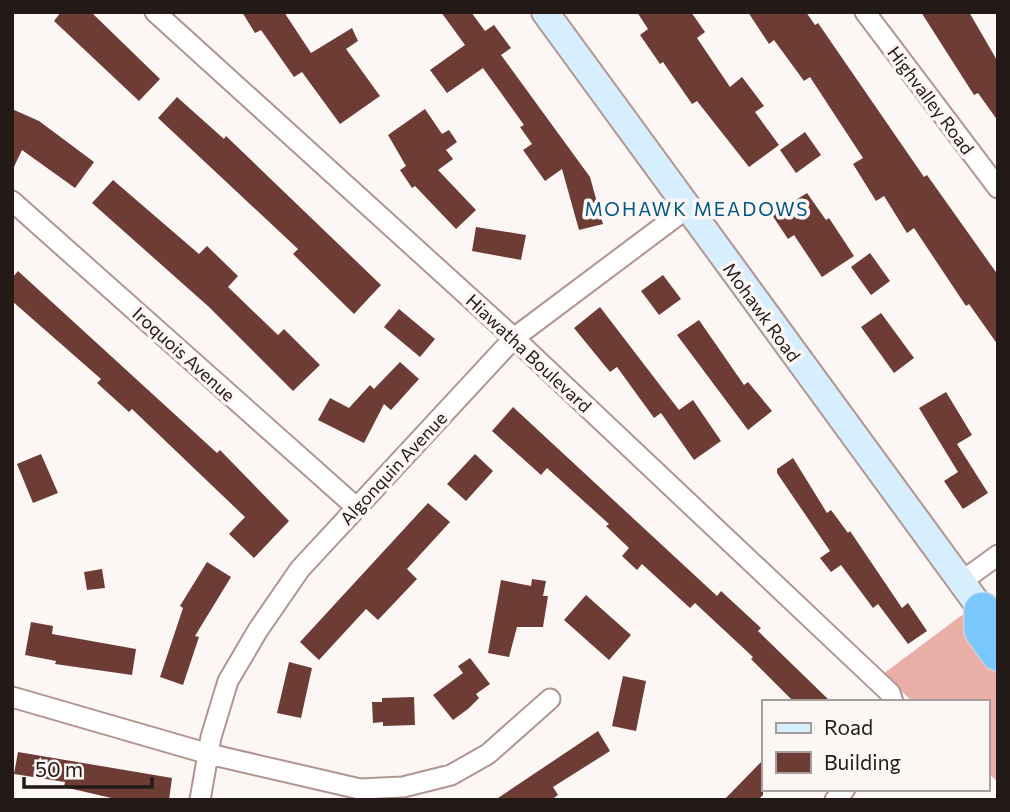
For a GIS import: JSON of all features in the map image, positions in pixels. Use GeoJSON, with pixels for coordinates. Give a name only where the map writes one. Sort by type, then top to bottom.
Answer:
{"type":"FeatureCollection","features":[{"type":"Feature","properties":{"kind":"highway"},"geometry":{"type":"LineString","coordinates":[[990,616],[982,630],[998,653]]}},
{"type":"Feature","properties":{"kind":"main road","name":"Mohawk Road"},"geometry":{"type":"LineString","coordinates":[[545,12],[686,209],[961,582],[990,616]]}},
{"type":"Feature","properties":{"kind":"street","name":"Hiawatha Boulevard"},"geometry":{"type":"LineString","coordinates":[[155,12],[514,338],[890,693],[892,700]]}},
{"type":"Feature","properties":{"kind":"street","name":"Highvalley Road"},"geometry":{"type":"LineString","coordinates":[[865,12],[998,188]]}},
{"type":"Feature","properties":{"kind":"street","name":"Iroquois Avenue"},"geometry":{"type":"LineString","coordinates":[[12,201],[356,507]]}},
{"type":"Feature","properties":{"kind":"street","name":"Algonquin Avenue"},"geometry":{"type":"LineString","coordinates":[[200,800],[211,737],[228,681],[258,630],[300,569],[514,338],[686,209]]}},
{"type":"Feature","properties":{"kind":"street"},"geometry":{"type":"LineString","coordinates":[[961,582],[998,555]]}},
{"type":"Feature","properties":{"kind":"street"},"geometry":{"type":"LineString","coordinates":[[12,698],[209,754],[360,789],[403,787],[451,775],[488,754],[550,699]]}},
{"type":"Feature","properties":{"kind":"shaded area"},"geometry":{"type":"Polygon","coordinates":[[[962,615],[998,670],[998,782],[989,774],[989,700],[911,700],[883,674],[962,615]]]}},
{"type":"Feature","properties":{"kind":"building"},"geometry":{"type":"Polygon","coordinates":[[[61,12],[91,12],[160,79],[139,101],[54,21],[61,12]]]}},
{"type":"Feature","properties":{"kind":"building"},"geometry":{"type":"Polygon","coordinates":[[[242,12],[284,12],[311,53],[352,28],[358,41],[346,49],[380,96],[340,124],[302,72],[294,77],[261,30],[255,33],[242,12]]]}},
{"type":"Feature","properties":{"kind":"building"},"geometry":{"type":"Polygon","coordinates":[[[441,12],[471,12],[485,31],[494,25],[511,48],[501,55],[590,177],[603,224],[579,230],[562,169],[545,181],[523,150],[532,144],[520,127],[524,125],[483,68],[447,93],[430,70],[465,45],[441,12]]]}},
{"type":"Feature","properties":{"kind":"building"},"geometry":{"type":"Polygon","coordinates":[[[637,12],[691,12],[705,32],[697,38],[730,87],[742,77],[764,106],[755,112],[779,145],[749,167],[697,101],[692,104],[663,62],[660,64],[640,35],[648,29],[637,12]]]}},
{"type":"Feature","properties":{"kind":"building"},"geometry":{"type":"Polygon","coordinates":[[[748,12],[806,12],[815,25],[818,23],[924,177],[927,175],[998,275],[998,345],[969,304],[966,306],[914,228],[907,233],[884,196],[876,201],[853,164],[863,158],[810,77],[804,81],[774,40],[769,44],[748,12]]]}},
{"type":"Feature","properties":{"kind":"building"},"geometry":{"type":"Polygon","coordinates":[[[921,12],[969,12],[998,62],[998,121],[978,93],[974,95],[921,12]]]}},
{"type":"Feature","properties":{"kind":"building"},"geometry":{"type":"Polygon","coordinates":[[[177,97],[224,139],[226,136],[381,285],[354,314],[293,254],[298,249],[158,118],[177,97]]]}},
{"type":"Feature","properties":{"kind":"building"},"geometry":{"type":"Polygon","coordinates":[[[12,109],[39,121],[94,162],[75,188],[22,150],[12,171],[12,109]]]}},
{"type":"Feature","properties":{"kind":"building"},"geometry":{"type":"Polygon","coordinates":[[[425,109],[442,134],[449,130],[457,142],[446,150],[453,159],[438,170],[476,210],[456,229],[415,186],[412,188],[400,170],[406,166],[388,135],[425,109]]]}},
{"type":"Feature","properties":{"kind":"building"},"geometry":{"type":"Polygon","coordinates":[[[805,132],[821,155],[796,173],[780,150],[805,132]]]}},
{"type":"Feature","properties":{"kind":"building"},"geometry":{"type":"Polygon","coordinates":[[[113,180],[199,254],[207,246],[238,276],[228,287],[278,335],[284,329],[320,365],[293,391],[209,307],[92,203],[113,180]]]}},
{"type":"Feature","properties":{"kind":"building"},"geometry":{"type":"Polygon","coordinates":[[[807,193],[826,220],[829,218],[854,256],[822,277],[794,235],[788,239],[772,215],[807,193]]]}},
{"type":"Feature","properties":{"kind":"building"},"geometry":{"type":"Polygon","coordinates":[[[476,227],[526,235],[521,260],[472,251],[476,227]]]}},
{"type":"Feature","properties":{"kind":"building"},"geometry":{"type":"Polygon","coordinates":[[[870,253],[890,281],[871,295],[851,267],[870,253]]]}},
{"type":"Feature","properties":{"kind":"building"},"geometry":{"type":"Polygon","coordinates":[[[18,271],[217,453],[220,450],[289,521],[254,558],[229,534],[245,517],[132,409],[129,412],[97,383],[101,379],[12,301],[12,278],[18,271]]]}},
{"type":"Feature","properties":{"kind":"building"},"geometry":{"type":"Polygon","coordinates":[[[663,275],[681,299],[659,315],[641,291],[663,275]]]}},
{"type":"Feature","properties":{"kind":"building"},"geometry":{"type":"Polygon","coordinates":[[[600,307],[679,410],[693,400],[721,441],[694,460],[661,413],[654,418],[617,367],[610,372],[574,328],[600,307]]]}},
{"type":"Feature","properties":{"kind":"building"},"geometry":{"type":"Polygon","coordinates":[[[399,309],[435,339],[420,357],[384,327],[399,309]]]}},
{"type":"Feature","properties":{"kind":"building"},"geometry":{"type":"Polygon","coordinates":[[[881,313],[914,358],[894,373],[861,327],[881,313]]]}},
{"type":"Feature","properties":{"kind":"building"},"geometry":{"type":"Polygon","coordinates":[[[699,320],[744,385],[748,382],[772,411],[748,430],[677,335],[699,320]]]}},
{"type":"Feature","properties":{"kind":"building"},"geometry":{"type":"Polygon","coordinates":[[[400,362],[419,379],[391,410],[384,404],[364,443],[318,420],[330,398],[349,408],[370,385],[374,389],[400,362]]]}},
{"type":"Feature","properties":{"kind":"building"},"geometry":{"type":"Polygon","coordinates":[[[946,392],[972,435],[957,444],[988,493],[963,509],[944,481],[958,472],[919,408],[946,392]]]}},
{"type":"Feature","properties":{"kind":"building"},"geometry":{"type":"Polygon","coordinates":[[[513,407],[717,596],[721,591],[761,628],[758,631],[829,700],[792,700],[751,659],[753,657],[695,603],[690,608],[642,564],[637,570],[622,556],[629,548],[606,526],[609,524],[547,468],[541,475],[492,431],[513,407]]]}},
{"type":"Feature","properties":{"kind":"building"},"geometry":{"type":"Polygon","coordinates":[[[41,454],[58,493],[33,503],[17,464],[41,454]]]}},
{"type":"Feature","properties":{"kind":"building"},"geometry":{"type":"Polygon","coordinates":[[[475,454],[493,471],[466,501],[447,484],[475,454]]]}},
{"type":"Feature","properties":{"kind":"building"},"geometry":{"type":"Polygon","coordinates":[[[793,458],[827,513],[831,510],[848,533],[850,531],[902,608],[908,603],[927,631],[908,644],[878,604],[873,608],[841,565],[831,572],[820,558],[830,551],[777,473],[777,469],[793,458]]]}},
{"type":"Feature","properties":{"kind":"building"},"geometry":{"type":"Polygon","coordinates":[[[428,503],[450,522],[407,569],[417,579],[378,620],[366,609],[319,660],[300,642],[428,503]]]}},
{"type":"Feature","properties":{"kind":"building"},"geometry":{"type":"Polygon","coordinates":[[[207,562],[231,577],[195,636],[199,637],[183,685],[160,677],[183,608],[180,606],[207,562]]]}},
{"type":"Feature","properties":{"kind":"building"},"geometry":{"type":"Polygon","coordinates":[[[102,569],[105,588],[87,590],[84,572],[102,569]]]}},
{"type":"Feature","properties":{"kind":"building"},"geometry":{"type":"Polygon","coordinates":[[[532,579],[546,581],[543,596],[548,596],[543,627],[517,627],[509,657],[488,653],[501,580],[531,586],[532,579]]]}},
{"type":"Feature","properties":{"kind":"building"},"geometry":{"type":"Polygon","coordinates":[[[586,595],[631,635],[609,660],[564,620],[586,595]]]}},
{"type":"Feature","properties":{"kind":"building"},"geometry":{"type":"Polygon","coordinates":[[[31,622],[53,626],[52,634],[136,649],[132,675],[55,664],[56,661],[25,655],[31,622]]]}},
{"type":"Feature","properties":{"kind":"building"},"geometry":{"type":"Polygon","coordinates":[[[470,658],[490,684],[476,694],[479,698],[453,720],[433,695],[463,673],[458,666],[470,658]]]}},
{"type":"Feature","properties":{"kind":"building"},"geometry":{"type":"Polygon","coordinates":[[[289,662],[312,668],[301,718],[277,713],[289,662]]]}},
{"type":"Feature","properties":{"kind":"building"},"geometry":{"type":"Polygon","coordinates":[[[623,676],[646,681],[636,731],[612,726],[623,676]]]}},
{"type":"Feature","properties":{"kind":"building"},"geometry":{"type":"Polygon","coordinates":[[[414,697],[415,725],[383,726],[383,722],[373,723],[372,702],[382,702],[382,698],[414,697]]]}},
{"type":"Feature","properties":{"kind":"building"},"geometry":{"type":"Polygon","coordinates":[[[598,731],[610,751],[553,787],[558,795],[551,800],[495,800],[598,731]]]}},
{"type":"Feature","properties":{"kind":"building"},"geometry":{"type":"Polygon","coordinates":[[[18,752],[172,778],[169,800],[120,800],[64,787],[65,782],[14,774],[18,752]]]}},
{"type":"Feature","properties":{"kind":"building"},"geometry":{"type":"Polygon","coordinates":[[[762,761],[763,795],[758,800],[724,800],[762,761]]]}},
{"type":"Feature","properties":{"kind":"district","name":"MOHAWK MEADOWS"},"geometry":{"type":"Point","coordinates":[697,208]}}]}
